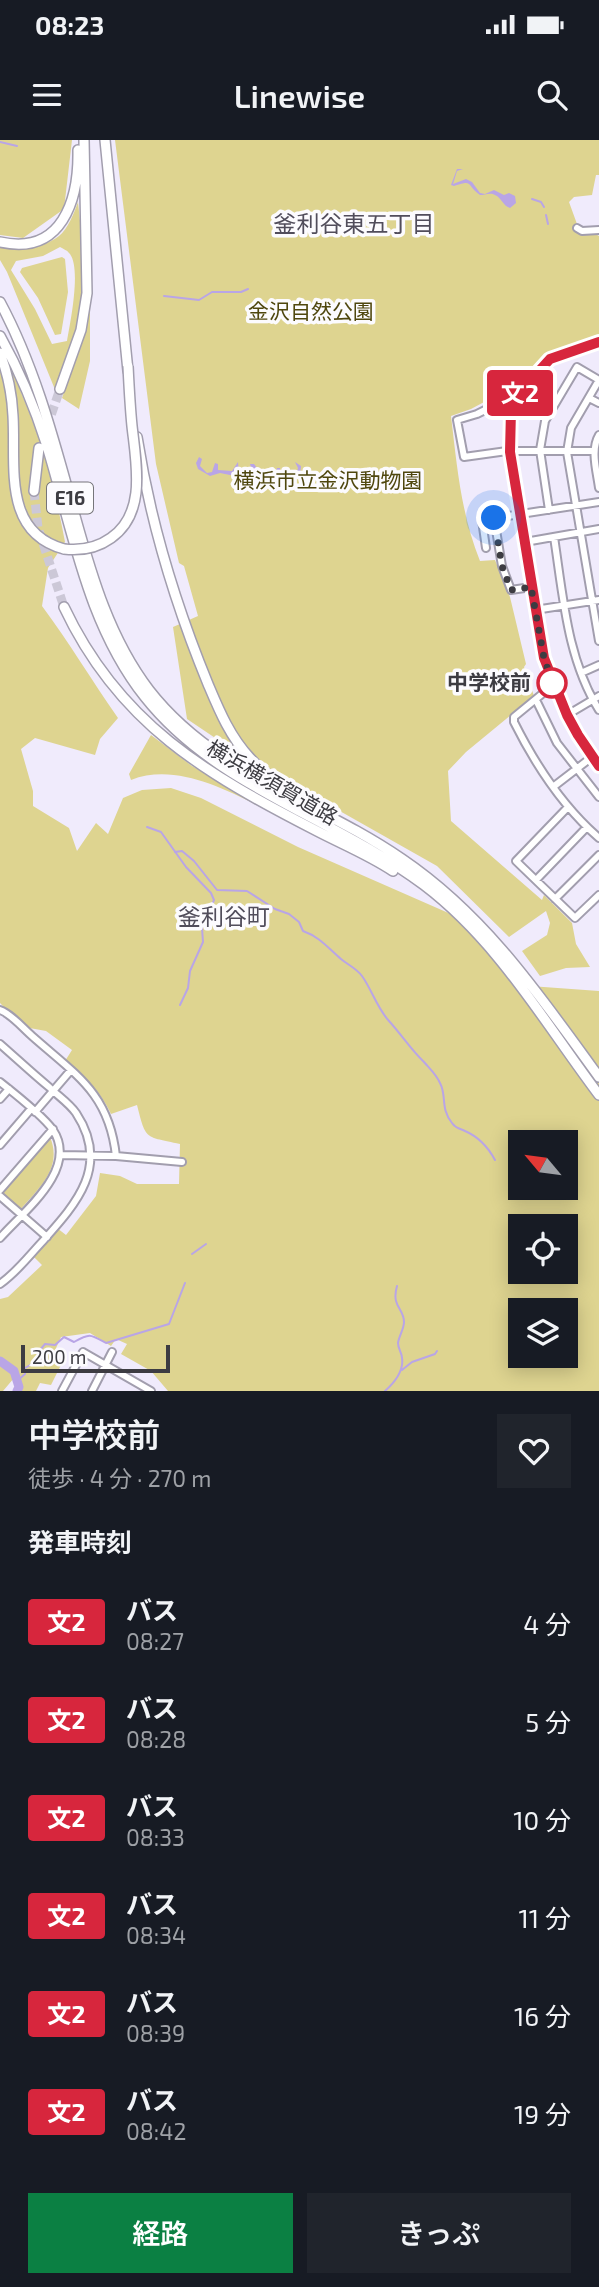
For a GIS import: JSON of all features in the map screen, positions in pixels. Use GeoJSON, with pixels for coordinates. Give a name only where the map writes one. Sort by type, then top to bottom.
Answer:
{"type":"FeatureCollection","features":[{"type":"Feature","properties":{"kind":"highway"},"geometry":{"type":"LineString","coordinates":[[0,242],[23,245],[40,240],[49,235],[65,218],[75,191],[78,140]]}},
{"type":"Feature","properties":{"kind":"highway"},"geometry":{"type":"LineString","coordinates":[[60,389],[81,330],[87,293],[84,140]]}},
{"type":"Feature","properties":{"kind":"highway","name":"E16"},"geometry":{"type":"LineString","coordinates":[[0,353],[8,375],[12,405],[15,484],[19,508],[33,532],[52,545],[82,550],[106,542],[124,526],[132,510],[137,484],[105,140]]}},
{"type":"Feature","properties":{"kind":"highway","name":"横浜横須賀道路"},"geometry":{"type":"LineString","coordinates":[[0,302],[19,341],[44,412],[86,557],[104,608],[146,693]]}},
{"type":"Feature","properties":{"kind":"highway","name":"横浜横須賀道路"},"geometry":{"type":"LineString","coordinates":[[0,336],[35,413],[97,612],[116,654],[146,693],[215,763],[377,854],[424,885],[474,924]]}},
{"type":"Feature","properties":{"kind":"highway","name":"E16"},"geometry":{"type":"LineString","coordinates":[[128,366],[138,440],[161,542],[192,642],[224,720],[249,758],[283,786],[394,849],[434,881]]}},
{"type":"Feature","properties":{"kind":"highway","name":"E16"},"geometry":{"type":"LineString","coordinates":[[34,491],[39,448]]}},
{"type":"Feature","properties":{"kind":"highway","name":"E16"},"geometry":{"type":"LineString","coordinates":[[64,607],[93,660],[132,709],[159,735],[213,774],[388,868],[461,916]]}},
{"type":"Feature","properties":{"kind":"highway","name":"横浜横須賀道路"},"geometry":{"type":"LineString","coordinates":[[172,721],[240,769],[368,838],[434,881],[474,924],[518,982],[599,1077]]}},
{"type":"Feature","properties":{"kind":"highway","name":"横浜横須賀道路"},"geometry":{"type":"LineString","coordinates":[[559,1030],[599,1095]]}},
{"type":"Feature","properties":{"kind":"street"},"geometry":{"type":"LineString","coordinates":[[577,228],[582,231],[599,230]]}},
{"type":"Feature","properties":{"kind":"street"},"geometry":{"type":"LineString","coordinates":[[599,342],[550,359],[520,392],[513,405],[510,452],[544,658],[567,715],[599,766]]}},
{"type":"Feature","properties":{"kind":"street"},"geometry":{"type":"LineString","coordinates":[[549,510],[540,450],[545,421],[577,368],[599,380],[571,428],[567,452],[599,640]]}},
{"type":"Feature","properties":{"kind":"street"},"geometry":{"type":"LineString","coordinates":[[589,397],[599,403]]}},
{"type":"Feature","properties":{"kind":"street"},"geometry":{"type":"LineString","coordinates":[[513,405],[501,402],[457,420],[464,457],[540,450],[594,452]]}},
{"type":"Feature","properties":{"kind":"street"},"geometry":{"type":"LineString","coordinates":[[599,435],[595,441],[594,452],[599,488]]}},
{"type":"Feature","properties":{"kind":"street"},"geometry":{"type":"LineString","coordinates":[[486,548],[482,520],[599,502]]}},
{"type":"Feature","properties":{"kind":"street"},"geometry":{"type":"LineString","coordinates":[[494,518],[502,566],[511,590],[531,587]]}},
{"type":"Feature","properties":{"kind":"street"},"geometry":{"type":"LineString","coordinates":[[525,542],[599,529]]}},
{"type":"Feature","properties":{"kind":"street"},"geometry":{"type":"LineString","coordinates":[[554,537],[565,605],[581,673],[596,698],[599,710]]}},
{"type":"Feature","properties":{"kind":"street"},"geometry":{"type":"LineString","coordinates":[[536,610],[599,600]]}},
{"type":"Feature","properties":{"kind":"street"},"geometry":{"type":"LineString","coordinates":[[581,673],[599,664]]}},
{"type":"Feature","properties":{"kind":"street"},"geometry":{"type":"LineString","coordinates":[[553,685],[513,719],[532,758],[568,807],[599,838]]}},
{"type":"Feature","properties":{"kind":"street"},"geometry":{"type":"LineString","coordinates":[[567,715],[596,698]]}},
{"type":"Feature","properties":{"kind":"street"},"geometry":{"type":"LineString","coordinates":[[536,700],[557,743],[599,797]]}},
{"type":"Feature","properties":{"kind":"street"},"geometry":{"type":"LineString","coordinates":[[553,787],[592,757]]}},
{"type":"Feature","properties":{"kind":"street"},"geometry":{"type":"LineString","coordinates":[[568,807],[516,861],[575,918],[599,895]]}},
{"type":"Feature","properties":{"kind":"street"},"geometry":{"type":"LineString","coordinates":[[536,880],[587,827]]}},
{"type":"Feature","properties":{"kind":"street"},"geometry":{"type":"LineString","coordinates":[[555,899],[599,855]]}},
{"type":"Feature","properties":{"kind":"street"},"geometry":{"type":"LineString","coordinates":[[0,1010],[94,1093],[110,1119],[116,1156]]}},
{"type":"Feature","properties":{"kind":"street"},"geometry":{"type":"LineString","coordinates":[[0,1044],[75,1111],[82,1124],[89,1156],[88,1174],[79,1197],[13,1275],[0,1284]]}},
{"type":"Feature","properties":{"kind":"street"},"geometry":{"type":"LineString","coordinates":[[0,1145],[71,1070]]}},
{"type":"Feature","properties":{"kind":"street"},"geometry":{"type":"LineString","coordinates":[[0,1082],[52,1129],[61,1155],[52,1180],[0,1238]]}},
{"type":"Feature","properties":{"kind":"street"},"geometry":{"type":"LineString","coordinates":[[0,1099],[9,1089]]}},
{"type":"Feature","properties":{"kind":"street"},"geometry":{"type":"LineString","coordinates":[[0,1190],[52,1129]]}},
{"type":"Feature","properties":{"kind":"street"},"geometry":{"type":"LineString","coordinates":[[61,1155],[116,1156],[182,1162]]}},
{"type":"Feature","properties":{"kind":"street"},"geometry":{"type":"LineString","coordinates":[[0,1196],[47,1237]]}},
{"type":"Feature","properties":{"kind":"street"},"geometry":{"type":"LineString","coordinates":[[92,1391],[112,1352]]}},
{"type":"Feature","properties":{"kind":"street"},"geometry":{"type":"LineString","coordinates":[[62,1391],[83,1353],[151,1391]]}},
{"type":"Feature","properties":{"kind":"green space"},"geometry":{"type":"Polygon","coordinates":[[[0,140],[72,140],[64,209],[23,238],[0,235],[0,140]]]}},
{"type":"Feature","properties":{"kind":"green space","name":"金沢自然公園"},"geometry":{"type":"Polygon","coordinates":[[[115,140],[599,140],[599,175],[596,175],[592,195],[574,197],[569,202],[577,224],[599,236],[599,334],[546,355],[518,388],[451,416],[468,526],[480,561],[495,560],[510,597],[526,664],[524,667],[534,696],[466,752],[448,771],[451,821],[542,900],[544,895],[572,923],[576,944],[590,967],[566,968],[540,976],[522,951],[547,935],[550,923],[546,911],[509,937],[437,866],[239,754],[187,719],[173,627],[198,616],[184,566],[179,563],[156,464],[115,140]]]}},
{"type":"Feature","properties":{"kind":"green space"},"geometry":{"type":"Polygon","coordinates":[[[78,202],[86,277],[76,337],[56,392],[0,260],[0,246],[22,249],[53,240],[65,229],[78,202]],[[60,247],[43,256],[16,261],[11,270],[52,344],[67,341],[74,296],[73,260],[68,252],[60,247]]]}},
{"type":"Feature","properties":{"kind":"green space"},"geometry":{"type":"Polygon","coordinates":[[[62,257],[65,259],[68,292],[61,334],[55,335],[38,298],[20,272],[22,268],[62,257]]]}},
{"type":"Feature","properties":{"kind":"green space"},"geometry":{"type":"Polygon","coordinates":[[[88,309],[90,361],[79,409],[62,398],[88,309]]]}},
{"type":"Feature","properties":{"kind":"green space"},"geometry":{"type":"Polygon","coordinates":[[[0,345],[37,433],[56,498],[65,542],[48,568],[42,606],[118,718],[100,739],[95,755],[35,738],[21,749],[33,791],[33,806],[69,828],[77,851],[96,823],[108,834],[123,798],[142,790],[171,788],[201,798],[298,847],[453,915],[516,985],[599,991],[599,1391],[168,1391],[151,1371],[121,1354],[127,1344],[116,1339],[111,1346],[90,1333],[61,1337],[53,1355],[63,1361],[51,1385],[40,1383],[36,1391],[20,1391],[18,1379],[14,1378],[0,1391],[0,1299],[8,1297],[42,1265],[33,1256],[57,1228],[66,1235],[96,1196],[100,1173],[120,1176],[137,1184],[179,1184],[180,1144],[149,1135],[145,1131],[137,1105],[111,1114],[91,1085],[65,1061],[72,1050],[46,1031],[24,1027],[0,1003],[0,345]]]}},
{"type":"Feature","properties":{"kind":"green space"},"geometry":{"type":"Polygon","coordinates":[[[151,735],[192,766],[285,819],[230,792],[190,778],[150,775],[131,780],[129,774],[151,735]]]}},
{"type":"Feature","properties":{"kind":"green space"},"geometry":{"type":"Polygon","coordinates":[[[50,1137],[53,1148],[51,1168],[47,1177],[20,1210],[2,1193],[50,1137]]]}},
{"type":"Feature","properties":{"kind":"shaded area"},"geometry":{"type":"Polygon","coordinates":[[[457,169],[463,169],[457,171],[453,184],[466,179],[472,182],[480,193],[494,190],[504,195],[509,193],[515,196],[516,203],[510,208],[493,194],[480,195],[467,183],[451,185],[457,169]]]}},
{"type":"Feature","properties":{"kind":"shaded area"},"geometry":{"type":"Polygon","coordinates":[[[199,457],[202,459],[200,466],[207,473],[212,472],[215,463],[218,464],[218,470],[232,471],[238,462],[239,474],[253,474],[250,464],[254,464],[261,473],[275,475],[277,468],[280,468],[280,479],[295,479],[298,468],[295,462],[301,466],[300,476],[291,483],[282,483],[275,478],[259,476],[250,479],[220,473],[210,476],[198,469],[196,463],[199,457]]]}},
{"type":"Feature","properties":{"kind":"waterway"},"geometry":{"type":"LineString","coordinates":[[0,142],[17,146]]}},
{"type":"Feature","properties":{"kind":"waterway"},"geometry":{"type":"LineString","coordinates":[[532,199],[541,202],[544,207]]}},
{"type":"Feature","properties":{"kind":"waterway"},"geometry":{"type":"LineString","coordinates":[[546,215],[548,224]]}},
{"type":"Feature","properties":{"kind":"waterway"},"geometry":{"type":"LineString","coordinates":[[164,296],[199,300],[212,292],[241,292],[248,289]]}},
{"type":"Feature","properties":{"kind":"waterway"},"geometry":{"type":"LineString","coordinates":[[147,827],[161,832],[214,900],[202,928],[203,942],[190,971],[188,988],[180,1005]]}},
{"type":"Feature","properties":{"kind":"waterway"},"geometry":{"type":"LineString","coordinates":[[175,852],[182,851],[194,861],[217,890],[247,891],[275,909],[289,914],[299,922],[303,931],[319,940],[357,971],[366,981],[385,1016],[437,1077],[448,1118],[456,1127],[479,1139],[495,1160]]}},
{"type":"Feature","properties":{"kind":"waterway"},"geometry":{"type":"LineString","coordinates":[[192,1254],[206,1244]]}},
{"type":"Feature","properties":{"kind":"waterway"},"geometry":{"type":"LineString","coordinates":[[17,1381],[25,1374],[25,1368],[42,1358],[40,1350],[45,1344],[55,1345],[64,1337],[74,1342],[90,1336],[106,1343],[169,1324],[185,1283]]}},
{"type":"Feature","properties":{"kind":"waterway"},"geometry":{"type":"LineString","coordinates":[[385,1391],[398,1376],[402,1363],[398,1343],[404,1322],[396,1299],[397,1286]]}},
{"type":"Feature","properties":{"kind":"waterway"},"geometry":{"type":"LineString","coordinates":[[402,1370],[412,1362],[437,1351]]}},
{"type":"Feature","properties":{"kind":"waterway"},"geometry":{"type":"LineString","coordinates":[[0,1361],[14,1371],[19,1387],[17,1391]]}},
{"type":"Feature","properties":{"kind":"tunnel"},"geometry":{"type":"LineString","coordinates":[[47,427],[60,389]]}},
{"type":"Feature","properties":{"kind":"tunnel"},"geometry":{"type":"LineString","coordinates":[[34,491],[38,528],[64,607]]}},
{"type":"Feature","properties":{"kind":"bus line","name":"文2"},"geometry":{"type":"LineString","coordinates":[[599,342],[550,359],[520,392],[511,410],[510,452],[544,658],[567,715],[599,766]]}},
{"type":"Feature","properties":{"kind":"place","name":"中学校前"},"geometry":{"type":"Point","coordinates":[552,683]}},
{"type":"Feature","properties":{"kind":"district","name":"釜利谷東五丁目"},"geometry":{"type":"Point","coordinates":[354,224]}},
{"type":"Feature","properties":{"kind":"district","name":"釜利谷町"},"geometry":{"type":"Point","coordinates":[224,917]}},
{"type":"Feature","properties":{"kind":"route"},"geometry":{"type":"LineString","coordinates":[[494,518],[502,566],[511,590],[531,587],[544,658],[553,685],[552,683]]}},
{"type":"Feature","properties":{"kind":"park label","name":"横浜市立金沢動物園"},"geometry":{"type":"Point","coordinates":[328,481]}}]}
